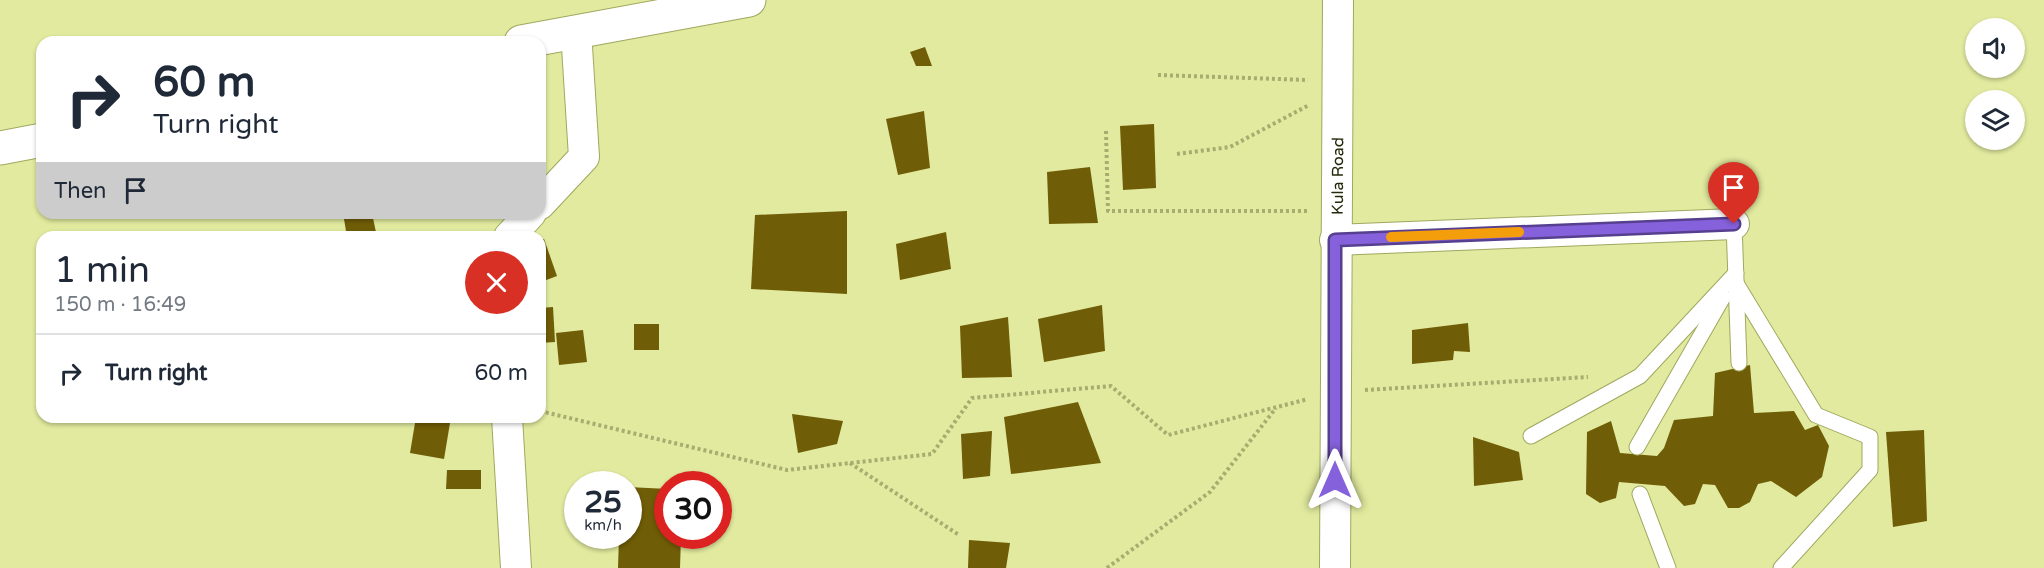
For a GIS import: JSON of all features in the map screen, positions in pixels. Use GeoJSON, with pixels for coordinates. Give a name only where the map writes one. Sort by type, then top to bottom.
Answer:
{"type":"FeatureCollection","features":[{"type":"Feature","properties":{"kind":"highway"},"geometry":{"type":"LineString","coordinates":[[546,37],[749,0]]}},
{"type":"Feature","properties":{"kind":"highway"},"geometry":{"type":"LineString","coordinates":[[0,148],[36,141]]}},
{"type":"Feature","properties":{"kind":"street","name":"Kula Road"},"geometry":{"type":"LineString","coordinates":[[1335,568],[1338,0]]}},
{"type":"Feature","properties":{"kind":"street"},"geometry":{"type":"LineString","coordinates":[[546,198],[584,157],[576,31]]}},
{"type":"Feature","properties":{"kind":"street"},"geometry":{"type":"LineString","coordinates":[[514,231],[526,219]]}},
{"type":"Feature","properties":{"kind":"street"},"geometry":{"type":"LineString","coordinates":[[1336,225],[1734,224]]}},
{"type":"Feature","properties":{"kind":"street"},"geometry":{"type":"LineString","coordinates":[[507,423],[516,568]]}},
{"type":"Feature","properties":{"kind":"lane"},"geometry":{"type":"LineString","coordinates":[[1734,224],[1739,363]]}},
{"type":"Feature","properties":{"kind":"lane"},"geometry":{"type":"LineString","coordinates":[[1531,436],[1640,376],[1737,279]]}},
{"type":"Feature","properties":{"kind":"lane"},"geometry":{"type":"LineString","coordinates":[[1637,447],[1737,279]]}},
{"type":"Feature","properties":{"kind":"lane"},"geometry":{"type":"LineString","coordinates":[[1737,279],[1816,415],[1870,436],[1870,470],[1781,568]]}},
{"type":"Feature","properties":{"kind":"lane"},"geometry":{"type":"LineString","coordinates":[[1640,494],[1668,568]]}},
{"type":"Feature","properties":{"kind":"path"},"geometry":{"type":"LineString","coordinates":[[1158,75],[1336,86]]}},
{"type":"Feature","properties":{"kind":"path"},"geometry":{"type":"LineString","coordinates":[[1177,154],[1230,147],[1336,86]]}},
{"type":"Feature","properties":{"kind":"path"},"geometry":{"type":"LineString","coordinates":[[1106,131],[1108,211],[1336,225]]}},
{"type":"Feature","properties":{"kind":"path"},"geometry":{"type":"LineString","coordinates":[[546,412],[787,470],[932,453],[972,398],[1111,386],[1168,435],[1335,392],[1593,377]]}},
{"type":"Feature","properties":{"kind":"path"},"geometry":{"type":"LineString","coordinates":[[1107,568],[1210,492],[1276,407]]}},
{"type":"Feature","properties":{"kind":"path"},"geometry":{"type":"LineString","coordinates":[[849,463],[958,535]]}},
{"type":"Feature","properties":{"kind":"building"},"geometry":{"type":"Polygon","coordinates":[[[925,47],[932,66],[916,66],[910,52],[925,47]]]}},
{"type":"Feature","properties":{"kind":"building"},"geometry":{"type":"Polygon","coordinates":[[[924,111],[930,168],[898,175],[886,119],[924,111]]]}},
{"type":"Feature","properties":{"kind":"building"},"geometry":{"type":"Polygon","coordinates":[[[1154,124],[1156,188],[1123,190],[1120,126],[1154,124]]]}},
{"type":"Feature","properties":{"kind":"building"},"geometry":{"type":"Polygon","coordinates":[[[1090,167],[1098,223],[1049,224],[1047,172],[1090,167]]]}},
{"type":"Feature","properties":{"kind":"building"},"geometry":{"type":"Polygon","coordinates":[[[847,211],[847,294],[751,289],[755,215],[847,211]]]}},
{"type":"Feature","properties":{"kind":"building"},"geometry":{"type":"Polygon","coordinates":[[[344,219],[373,219],[376,231],[346,231],[344,219]]]}},
{"type":"Feature","properties":{"kind":"building"},"geometry":{"type":"Polygon","coordinates":[[[946,232],[951,269],[900,280],[896,244],[946,232]]]}},
{"type":"Feature","properties":{"kind":"building"},"geometry":{"type":"Polygon","coordinates":[[[546,245],[557,276],[546,280],[546,245]]]}},
{"type":"Feature","properties":{"kind":"building"},"geometry":{"type":"Polygon","coordinates":[[[1102,305],[1105,351],[1044,362],[1038,319],[1102,305]]]}},
{"type":"Feature","properties":{"kind":"building"},"geometry":{"type":"Polygon","coordinates":[[[553,307],[555,342],[546,343],[546,308],[553,307]]]}},
{"type":"Feature","properties":{"kind":"building"},"geometry":{"type":"Polygon","coordinates":[[[1008,317],[1012,377],[962,378],[960,326],[1008,317]]]}},
{"type":"Feature","properties":{"kind":"building"},"geometry":{"type":"Polygon","coordinates":[[[1468,323],[1470,352],[1454,351],[1453,360],[1412,364],[1412,330],[1468,323]]]}},
{"type":"Feature","properties":{"kind":"building"},"geometry":{"type":"Polygon","coordinates":[[[634,324],[659,324],[659,350],[634,350],[634,324]]]}},
{"type":"Feature","properties":{"kind":"building"},"geometry":{"type":"Polygon","coordinates":[[[583,330],[587,362],[559,365],[556,333],[583,330]]]}},
{"type":"Feature","properties":{"kind":"building"},"geometry":{"type":"Polygon","coordinates":[[[1750,365],[1754,413],[1794,411],[1805,430],[1818,425],[1829,446],[1822,477],[1796,497],[1771,481],[1758,484],[1750,502],[1739,508],[1728,508],[1715,485],[1703,484],[1695,504],[1684,506],[1665,486],[1619,482],[1616,498],[1600,503],[1586,494],[1587,432],[1611,421],[1620,453],[1657,456],[1664,448],[1674,420],[1713,416],[1715,373],[1750,365]]]}},
{"type":"Feature","properties":{"kind":"building"},"geometry":{"type":"Polygon","coordinates":[[[1078,402],[1101,463],[1011,474],[1004,417],[1078,402]]]}},
{"type":"Feature","properties":{"kind":"building"},"geometry":{"type":"Polygon","coordinates":[[[792,414],[843,421],[837,444],[798,453],[792,414]]]}},
{"type":"Feature","properties":{"kind":"building"},"geometry":{"type":"Polygon","coordinates":[[[415,423],[450,423],[444,459],[410,453],[415,423]]]}},
{"type":"Feature","properties":{"kind":"building"},"geometry":{"type":"Polygon","coordinates":[[[1924,430],[1927,521],[1893,527],[1886,432],[1924,430]]]}},
{"type":"Feature","properties":{"kind":"building"},"geometry":{"type":"Polygon","coordinates":[[[992,431],[990,476],[963,479],[961,434],[992,431]]]}},
{"type":"Feature","properties":{"kind":"building"},"geometry":{"type":"Polygon","coordinates":[[[1473,437],[1519,452],[1523,480],[1474,486],[1473,437]]]}},
{"type":"Feature","properties":{"kind":"building"},"geometry":{"type":"Polygon","coordinates":[[[447,470],[481,470],[481,489],[446,489],[447,470]]]}},
{"type":"Feature","properties":{"kind":"building"},"geometry":{"type":"Polygon","coordinates":[[[642,488],[654,488],[654,549],[681,549],[680,568],[618,568],[619,549],[642,549],[642,488]]]}},
{"type":"Feature","properties":{"kind":"building"},"geometry":{"type":"Polygon","coordinates":[[[969,540],[1010,543],[1006,568],[968,568],[969,540]]]}},
{"type":"Feature","properties":{"kind":"slow traffic"},"geometry":{"type":"LineString","coordinates":[[1391,237],[1519,232]]}},
{"type":"Feature","properties":{"kind":"route"},"geometry":{"type":"LineString","coordinates":[[1335,480],[1335,240],[1734,224]]}}]}
